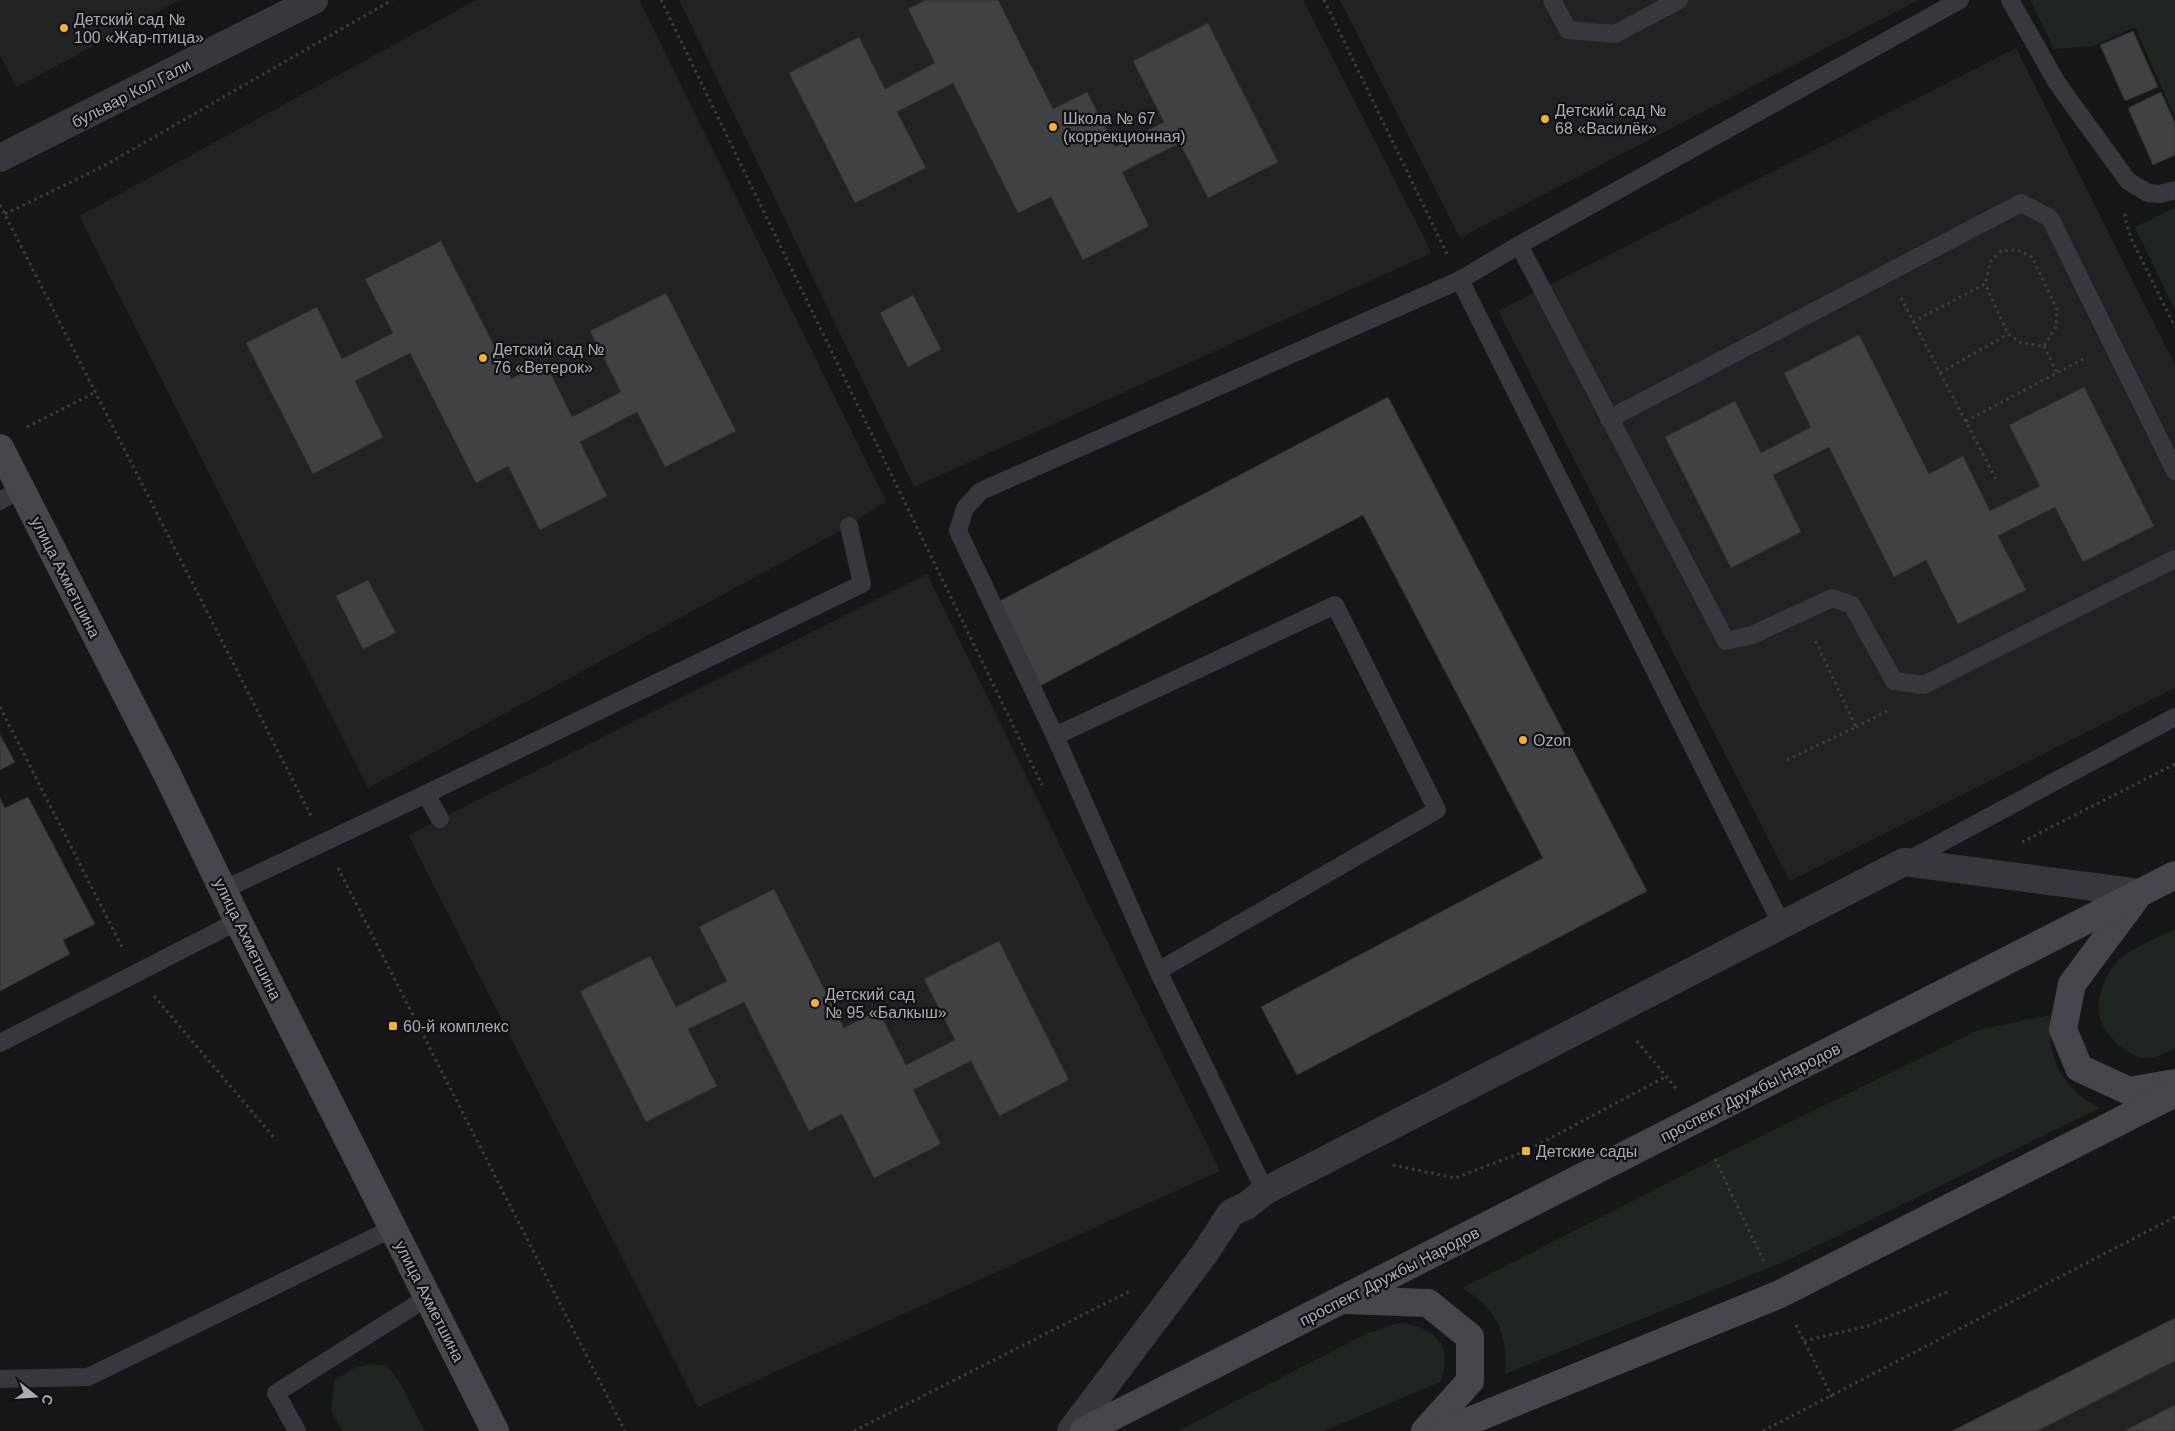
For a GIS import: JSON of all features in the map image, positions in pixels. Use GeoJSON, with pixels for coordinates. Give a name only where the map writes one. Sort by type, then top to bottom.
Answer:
{"type":"FeatureCollection","features":[{"type":"Feature","properties":{"kind":"main road","name":"улица Ахметшина"},"geometry":{"type":"LineString","coordinates":[[0,448],[11,495],[167,774],[238,921],[495,1431]]}},
{"type":"Feature","properties":{"kind":"main road","name":"проспект Дружбы Народов"},"geometry":{"type":"LineString","coordinates":[[1084,1431],[2175,875]]}},
{"type":"Feature","properties":{"kind":"main road"},"geometry":{"type":"LineString","coordinates":[[2140,893],[2072,984],[2063,1029],[2079,1068],[2129,1091],[2175,1083]]}},
{"type":"Feature","properties":{"kind":"main road"},"geometry":{"type":"LineString","coordinates":[[1445,1431],[1780,1294],[2175,1093]]}},
{"type":"Feature","properties":{"kind":"main road"},"geometry":{"type":"LineString","coordinates":[[1342,1300],[1428,1303],[1470,1337],[1470,1382],[1425,1431]]}},
{"type":"Feature","properties":{"kind":"street","name":"бульвар Кол Гали"},"geometry":{"type":"LineString","coordinates":[[0,158],[314,0]]}},
{"type":"Feature","properties":{"kind":"street"},"geometry":{"type":"LineString","coordinates":[[1070,1431],[1205,1253],[1232,1213],[1246,1206],[1265,1191],[1904,862],[2140,893]]}},
{"type":"Feature","properties":{"kind":"lane"},"geometry":{"type":"LineString","coordinates":[[1552,0],[1568,30],[1615,34],[1679,0]]}},
{"type":"Feature","properties":{"kind":"lane"},"geometry":{"type":"LineString","coordinates":[[2010,0],[2057,83],[2128,181],[2148,193],[2160,194],[2175,190]]}},
{"type":"Feature","properties":{"kind":"lane"},"geometry":{"type":"LineString","coordinates":[[1265,1191],[1158,971],[1055,736],[958,532],[965,508],[981,491],[1460,280],[1519,244],[1951,2]]}},
{"type":"Feature","properties":{"kind":"lane"},"geometry":{"type":"LineString","coordinates":[[1609,419],[2021,203],[2050,218],[2175,471]]}},
{"type":"Feature","properties":{"kind":"lane"},"geometry":{"type":"LineString","coordinates":[[1519,244],[1726,641],[1752,636],[1832,598],[1852,605],[1894,681],[1924,686],[2175,558]]}},
{"type":"Feature","properties":{"kind":"lane"},"geometry":{"type":"LineString","coordinates":[[1460,280],[1782,925]]}},
{"type":"Feature","properties":{"kind":"lane"},"geometry":{"type":"LineString","coordinates":[[223,890],[862,584],[849,526]]}},
{"type":"Feature","properties":{"kind":"lane"},"geometry":{"type":"LineString","coordinates":[[1055,736],[1335,605],[1437,810],[1158,971]]}},
{"type":"Feature","properties":{"kind":"lane"},"geometry":{"type":"LineString","coordinates":[[1904,862],[2175,717]]}},
{"type":"Feature","properties":{"kind":"lane"},"geometry":{"type":"LineString","coordinates":[[426,794],[440,819]]}},
{"type":"Feature","properties":{"kind":"lane"},"geometry":{"type":"LineString","coordinates":[[0,1043],[238,921]]}},
{"type":"Feature","properties":{"kind":"lane"},"geometry":{"type":"LineString","coordinates":[[0,1379],[88,1377],[393,1228]]}},
{"type":"Feature","properties":{"kind":"lane"},"geometry":{"type":"LineString","coordinates":[[297,1431],[276,1393],[428,1297]]}},
{"type":"Feature","properties":{"kind":"path"},"geometry":{"type":"LineString","coordinates":[[5,214],[102,167],[392,0]]}},
{"type":"Feature","properties":{"kind":"path"},"geometry":{"type":"LineString","coordinates":[[661,0],[1042,786]]}},
{"type":"Feature","properties":{"kind":"path"},"geometry":{"type":"LineString","coordinates":[[1324,0],[1460,280]]}},
{"type":"Feature","properties":{"kind":"path"},"geometry":{"type":"LineString","coordinates":[[2128,181],[2125,215],[2128,230],[2175,327]]}},
{"type":"Feature","properties":{"kind":"path"},"geometry":{"type":"LineString","coordinates":[[2017,250],[2032,257],[2057,309],[2056,327],[2044,346],[2021,343],[2008,334],[1984,284],[1991,262],[2001,251],[2017,250]]}},
{"type":"Feature","properties":{"kind":"path"},"geometry":{"type":"LineString","coordinates":[[1888,273],[1996,479]]}},
{"type":"Feature","properties":{"kind":"path"},"geometry":{"type":"LineString","coordinates":[[1913,322],[1984,284]]}},
{"type":"Feature","properties":{"kind":"path"},"geometry":{"type":"LineString","coordinates":[[1940,373],[2008,334]]}},
{"type":"Feature","properties":{"kind":"path"},"geometry":{"type":"LineString","coordinates":[[1966,421],[2112,343]]}},
{"type":"Feature","properties":{"kind":"path"},"geometry":{"type":"LineString","coordinates":[[2044,346],[2057,373]]}},
{"type":"Feature","properties":{"kind":"path"},"geometry":{"type":"LineString","coordinates":[[26,427],[96,392]]}},
{"type":"Feature","properties":{"kind":"path"},"geometry":{"type":"LineString","coordinates":[[1787,760],[1856,727],[1802,612]]}},
{"type":"Feature","properties":{"kind":"path"},"geometry":{"type":"LineString","coordinates":[[0,707],[135,974],[276,1140]]}},
{"type":"Feature","properties":{"kind":"path"},"geometry":{"type":"LineString","coordinates":[[1637,1041],[1684,1097]]}},
{"type":"Feature","properties":{"kind":"path"},"geometry":{"type":"LineString","coordinates":[[1385,1163],[1456,1178],[1526,1151],[1666,1077]]}},
{"type":"Feature","properties":{"kind":"path"},"geometry":{"type":"LineString","coordinates":[[1715,1159],[1766,1268]]}},
{"type":"Feature","properties":{"kind":"path"},"geometry":{"type":"LineString","coordinates":[[1764,1431],[2175,1217]]}},
{"type":"Feature","properties":{"kind":"path"},"geometry":{"type":"LineString","coordinates":[[1804,1341],[1868,1326],[1950,1291]]}},
{"type":"Feature","properties":{"kind":"path"},"geometry":{"type":"LineString","coordinates":[[1792,1317],[1832,1397]]}},
{"type":"Feature","properties":{"kind":"shaded area","name":"Детский сад № 100 «Жар-птица»"},"geometry":{"type":"Polygon","coordinates":[[[0,0],[180,0],[17,87],[0,55],[0,0]]]}},
{"type":"Feature","properties":{"kind":"shaded area","name":"Детский сад № 76 «Ветерок»"},"geometry":{"type":"Polygon","coordinates":[[[476,0],[639,0],[886,501],[849,526],[368,788],[79,216],[476,0]]]}},
{"type":"Feature","properties":{"kind":"shaded area","name":"Школа № 67 (коррекционная)"},"geometry":{"type":"Polygon","coordinates":[[[679,0],[1303,0],[1432,253],[914,487],[679,0]]]}},
{"type":"Feature","properties":{"kind":"shaded area","name":"Детский сад № 68 «Василёк»"},"geometry":{"type":"Polygon","coordinates":[[[1340,0],[1919,0],[1460,238],[1340,0]]]}},
{"type":"Feature","properties":{"kind":"shaded area"},"geometry":{"type":"Polygon","coordinates":[[[2030,0],[2175,0],[2175,118],[2135,27],[2093,46],[2054,49],[2030,0]]]}},
{"type":"Feature","properties":{"kind":"shaded area"},"geometry":{"type":"Polygon","coordinates":[[[2016,48],[2175,365],[2175,688],[1790,881],[1498,311],[2016,48]]]}},
{"type":"Feature","properties":{"kind":"shaded area"},"geometry":{"type":"Polygon","coordinates":[[[2175,208],[2175,310],[2135,227],[2175,208]]]}},
{"type":"Feature","properties":{"kind":"shaded area","name":"Детский сад № 95 «Балкыш»"},"geometry":{"type":"Polygon","coordinates":[[[927,574],[1220,1171],[698,1407],[408,835],[927,574]]]}},
{"type":"Feature","properties":{"kind":"shaded area"},"geometry":{"type":"Polygon","coordinates":[[[2175,929],[2175,1048],[2152,1058],[2143,1058],[2129,1053],[2109,1035],[2104,1028],[2099,1014],[2099,998],[2108,974],[2118,961],[2136,948],[2175,929]]]}},
{"type":"Feature","properties":{"kind":"shaded area"},"geometry":{"type":"Polygon","coordinates":[[[2050,1015],[2051,1045],[2059,1070],[2075,1091],[2100,1108],[1788,1260],[1505,1374],[1504,1346],[1498,1324],[1484,1304],[1462,1288],[1715,1159],[1978,1030],[2050,1015]]]}},
{"type":"Feature","properties":{"kind":"shaded area"},"geometry":{"type":"Polygon","coordinates":[[[2175,1318],[2175,1431],[1952,1431],[2175,1318]]]}},
{"type":"Feature","properties":{"kind":"shaded area"},"geometry":{"type":"Polygon","coordinates":[[[1399,1323],[1422,1328],[1438,1340],[1443,1348],[1445,1358],[1440,1382],[1324,1431],[1178,1431],[1368,1333],[1399,1323]]]}},
{"type":"Feature","properties":{"kind":"shaded area"},"geometry":{"type":"Polygon","coordinates":[[[373,1364],[387,1366],[400,1383],[425,1431],[342,1431],[331,1410],[335,1380],[356,1367],[373,1364]]]}},
{"type":"Feature","properties":{"kind":"building"},"geometry":{"type":"Polygon","coordinates":[[[926,0],[998,0],[1053,109],[1087,92],[1115,147],[1164,122],[1133,61],[1208,23],[1278,162],[1208,198],[1180,143],[1122,172],[1149,226],[1083,260],[1051,197],[1018,213],[953,83],[897,112],[926,168],[855,203],[789,73],[859,37],[885,89],[935,63],[908,9],[926,0]]]}},
{"type":"Feature","properties":{"kind":"building"},"geometry":{"type":"Polygon","coordinates":[[[2133,31],[2158,87],[2125,101],[2100,45],[2133,31]]]}},
{"type":"Feature","properties":{"kind":"building"},"geometry":{"type":"Polygon","coordinates":[[[2161,92],[2175,123],[2175,155],[2153,165],[2128,108],[2161,92]]]}},
{"type":"Feature","properties":{"kind":"building"},"geometry":{"type":"Polygon","coordinates":[[[441,241],[511,379],[545,362],[572,417],[621,392],[590,331],[666,293],[736,431],[665,467],[637,412],[580,442],[607,496],[540,530],[508,466],[476,483],[410,353],[355,381],[383,437],[313,474],[246,343],[317,307],[342,359],[393,333],[365,279],[441,241]]]}},
{"type":"Feature","properties":{"kind":"building"},"geometry":{"type":"Polygon","coordinates":[[[913,295],[941,349],[908,367],[880,313],[913,295]]]}},
{"type":"Feature","properties":{"kind":"building"},"geometry":{"type":"Polygon","coordinates":[[[1859,335],[1929,474],[1963,456],[1990,511],[2040,486],[2009,425],[2084,387],[2154,526],[2083,562],[2055,507],[1998,536],[2026,590],[1958,624],[1926,560],[1894,577],[1829,447],[1773,475],[1801,532],[1731,568],[1665,437],[1735,401],[1761,453],[1811,427],[1784,373],[1859,335]]]}},
{"type":"Feature","properties":{"kind":"building"},"geometry":{"type":"Polygon","coordinates":[[[1388,397],[1647,891],[1297,1075],[1261,1007],[1543,858],[1363,515],[1038,687],[994,604],[1388,397]]]}},
{"type":"Feature","properties":{"kind":"building"},"geometry":{"type":"Polygon","coordinates":[[[368,580],[396,633],[363,649],[336,596],[368,580]]]}},
{"type":"Feature","properties":{"kind":"building"},"geometry":{"type":"Polygon","coordinates":[[[0,735],[15,762],[0,770],[0,735]]]}},
{"type":"Feature","properties":{"kind":"building"},"geometry":{"type":"Polygon","coordinates":[[[28,797],[95,924],[63,940],[70,954],[0,991],[0,798],[5,808],[28,797]]]}},
{"type":"Feature","properties":{"kind":"building"},"geometry":{"type":"Polygon","coordinates":[[[774,889],[844,1028],[878,1010],[906,1065],[955,1040],[924,979],[999,941],[1069,1080],[999,1116],[971,1061],[913,1090],[941,1144],[874,1178],[842,1114],[809,1131],[744,1002],[688,1029],[717,1086],[646,1122],[580,991],[650,956],[676,1007],[727,981],[699,927],[774,889]]]}},
{"type":"Feature","properties":{"kind":"building"},"geometry":{"type":"Polygon","coordinates":[[[2175,1318],[2175,1361],[2037,1431],[1952,1431],[2175,1318]]]}},
{"type":"Feature","properties":{"kind":"building"},"geometry":{"type":"Polygon","coordinates":[[[2175,1405],[2175,1431],[2124,1431],[2175,1405]]]}},
{"type":"Feature","properties":{"kind":"place","name":"Детский сад № 100 «Жар-птица»"},"geometry":{"type":"Point","coordinates":[64,28]}},
{"type":"Feature","properties":{"kind":"place","name":"Детский сад № 68 «Василёк»"},"geometry":{"type":"Point","coordinates":[1545,119]}},
{"type":"Feature","properties":{"kind":"place","name":"Школа № 67 (коррекционная)"},"geometry":{"type":"Point","coordinates":[1053,127]}},
{"type":"Feature","properties":{"kind":"place","name":"Детский сад № 76 «Ветерок»"},"geometry":{"type":"Point","coordinates":[483,358]}},
{"type":"Feature","properties":{"kind":"place","name":"Ozon"},"geometry":{"type":"Point","coordinates":[1523,740]}},
{"type":"Feature","properties":{"kind":"place","name":"Детский сад № 95 «Балкыш»"},"geometry":{"type":"Point","coordinates":[815,1003]}},
{"type":"Feature","properties":{"kind":"place","name":"60-й комплекс"},"geometry":{"type":"Point","coordinates":[393,1026]}},
{"type":"Feature","properties":{"kind":"place","name":"Детские сады"},"geometry":{"type":"Point","coordinates":[1526,1151]}}]}
